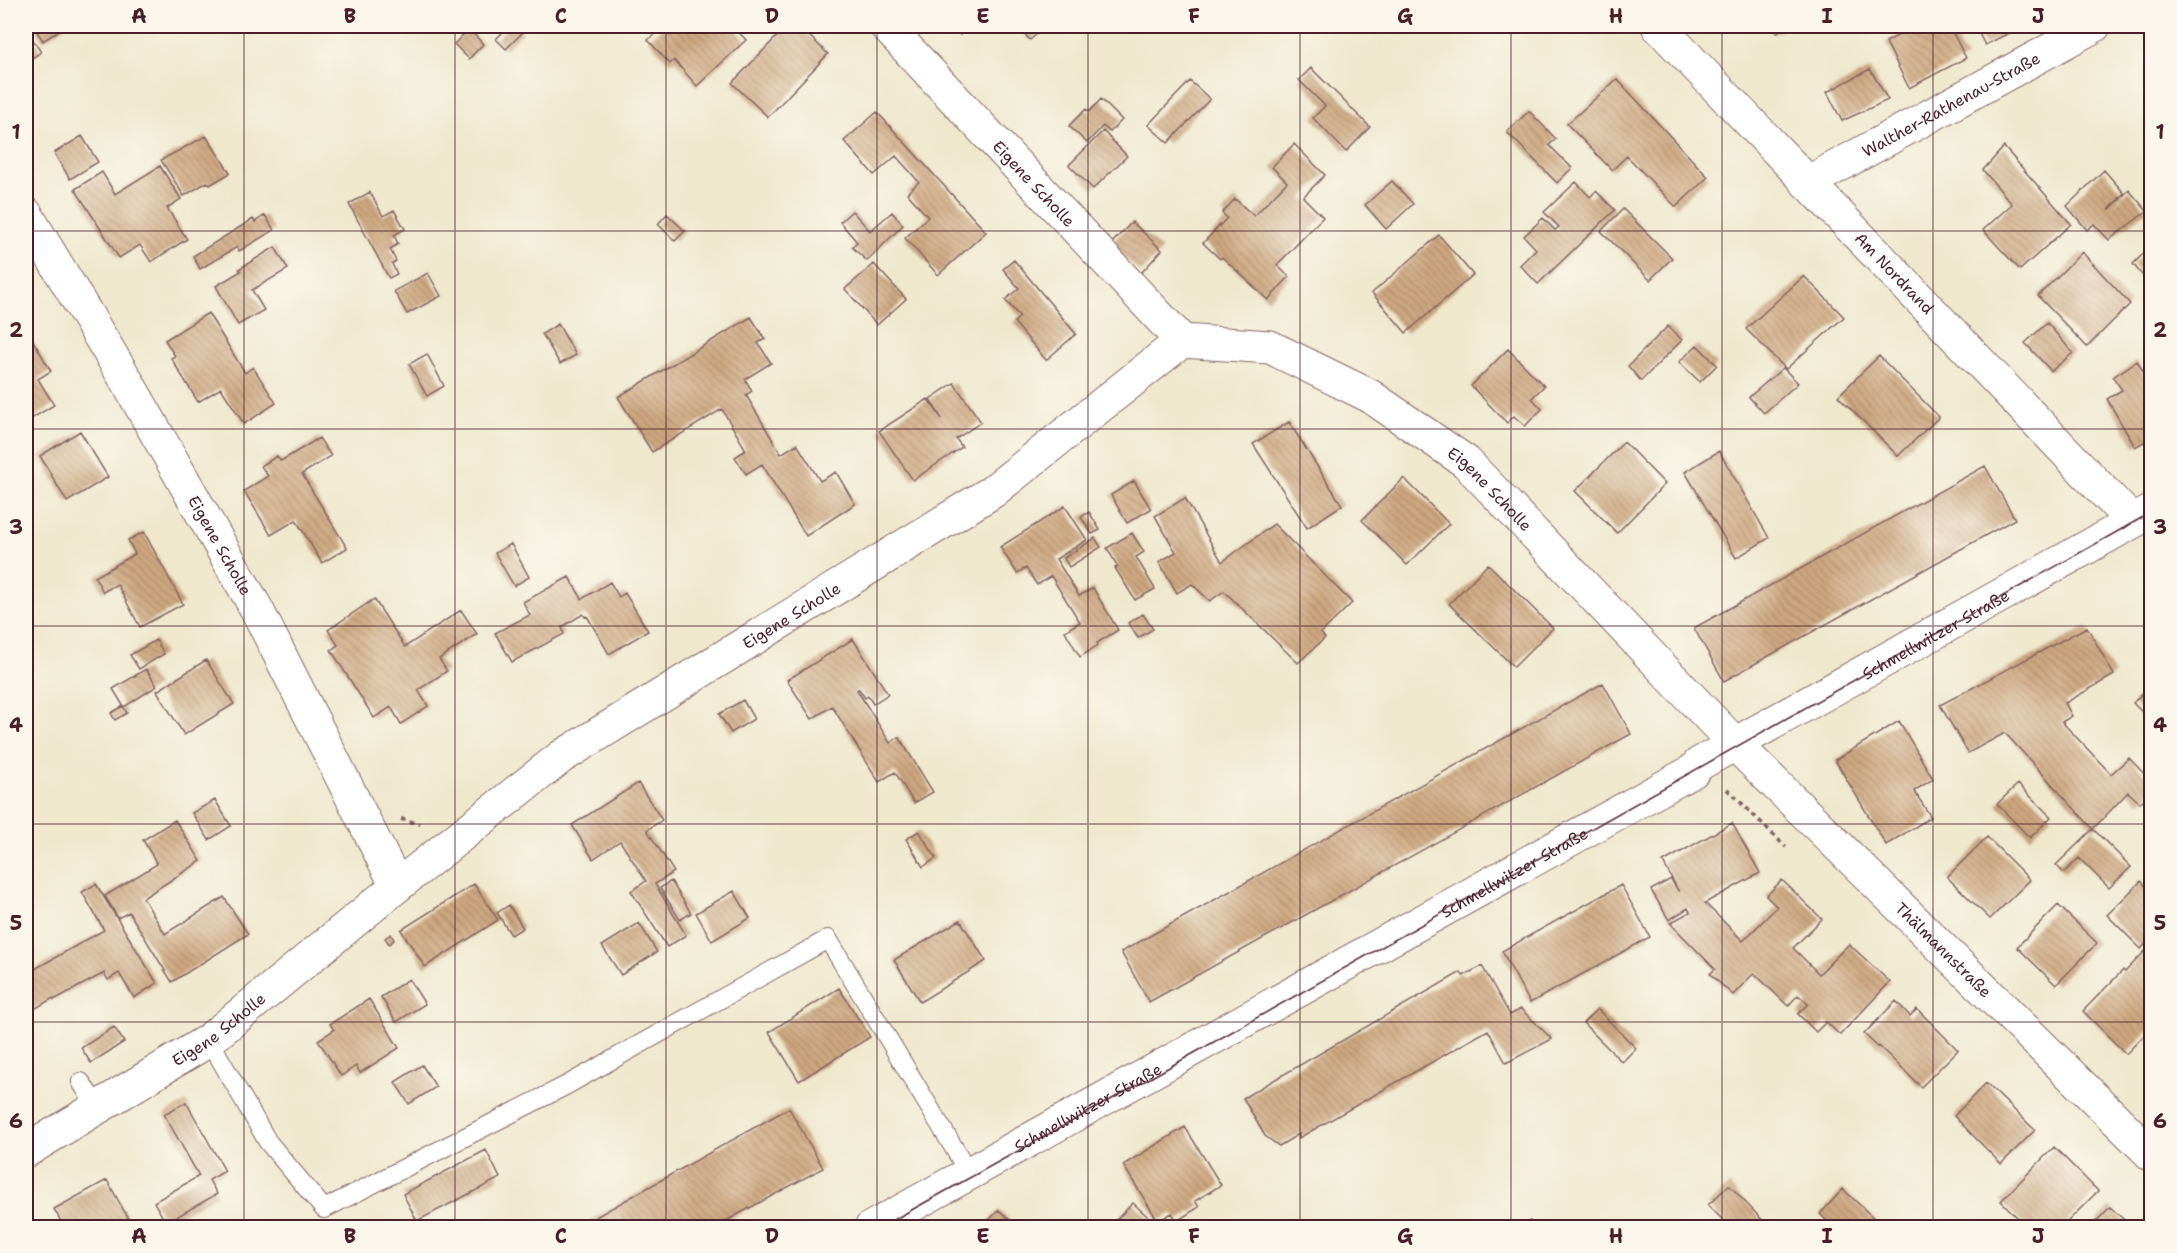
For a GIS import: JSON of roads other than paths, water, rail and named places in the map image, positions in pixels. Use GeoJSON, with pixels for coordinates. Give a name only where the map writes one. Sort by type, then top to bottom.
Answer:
{"type":"FeatureCollection","features":[{"type":"Feature","properties":{"kind":"street","name":"Eigene Scholle"},"geometry":{"type":"LineString","coordinates":[[886,26],[1182,341]]}},
{"type":"Feature","properties":{"kind":"street","name":"Am Nordrand"},"geometry":{"type":"LineString","coordinates":[[1658,26],[1807,183],[2142,516]]}},
{"type":"Feature","properties":{"kind":"street","name":"Walther-Rathenau-Straße"},"geometry":{"type":"LineString","coordinates":[[1807,183],[2094,26]]}},
{"type":"Feature","properties":{"kind":"street","name":"Eigene Scholle"},"geometry":{"type":"LineString","coordinates":[[26,214],[125,378],[256,608],[397,886]]}},
{"type":"Feature","properties":{"kind":"street","name":"Eigene Scholle"},"geometry":{"type":"LineString","coordinates":[[26,1151],[89,1094],[209,1040],[397,886],[561,757],[992,492],[1182,341],[1270,347],[1370,396],[1466,462],[1735,744]]}},
{"type":"Feature","properties":{"kind":"street","name":"Schmellwitzer Straße"},"geometry":{"type":"LineString","coordinates":[[871,1227],[1692,771],[1699,764],[2142,516]]}},
{"type":"Feature","properties":{"kind":"street","name":"Thälmannstraße"},"geometry":{"type":"LineString","coordinates":[[1735,744],[2151,1155]]}},
{"type":"Feature","properties":{"kind":"lane"},"geometry":{"type":"LineString","coordinates":[[209,1040],[268,1142],[324,1209],[567,1085],[828,939],[969,1173]]}},
{"type":"Feature","properties":{"kind":"tram line"},"geometry":{"type":"LineString","coordinates":[[879,1228],[1150,1078],[2152,512]]}}]}
